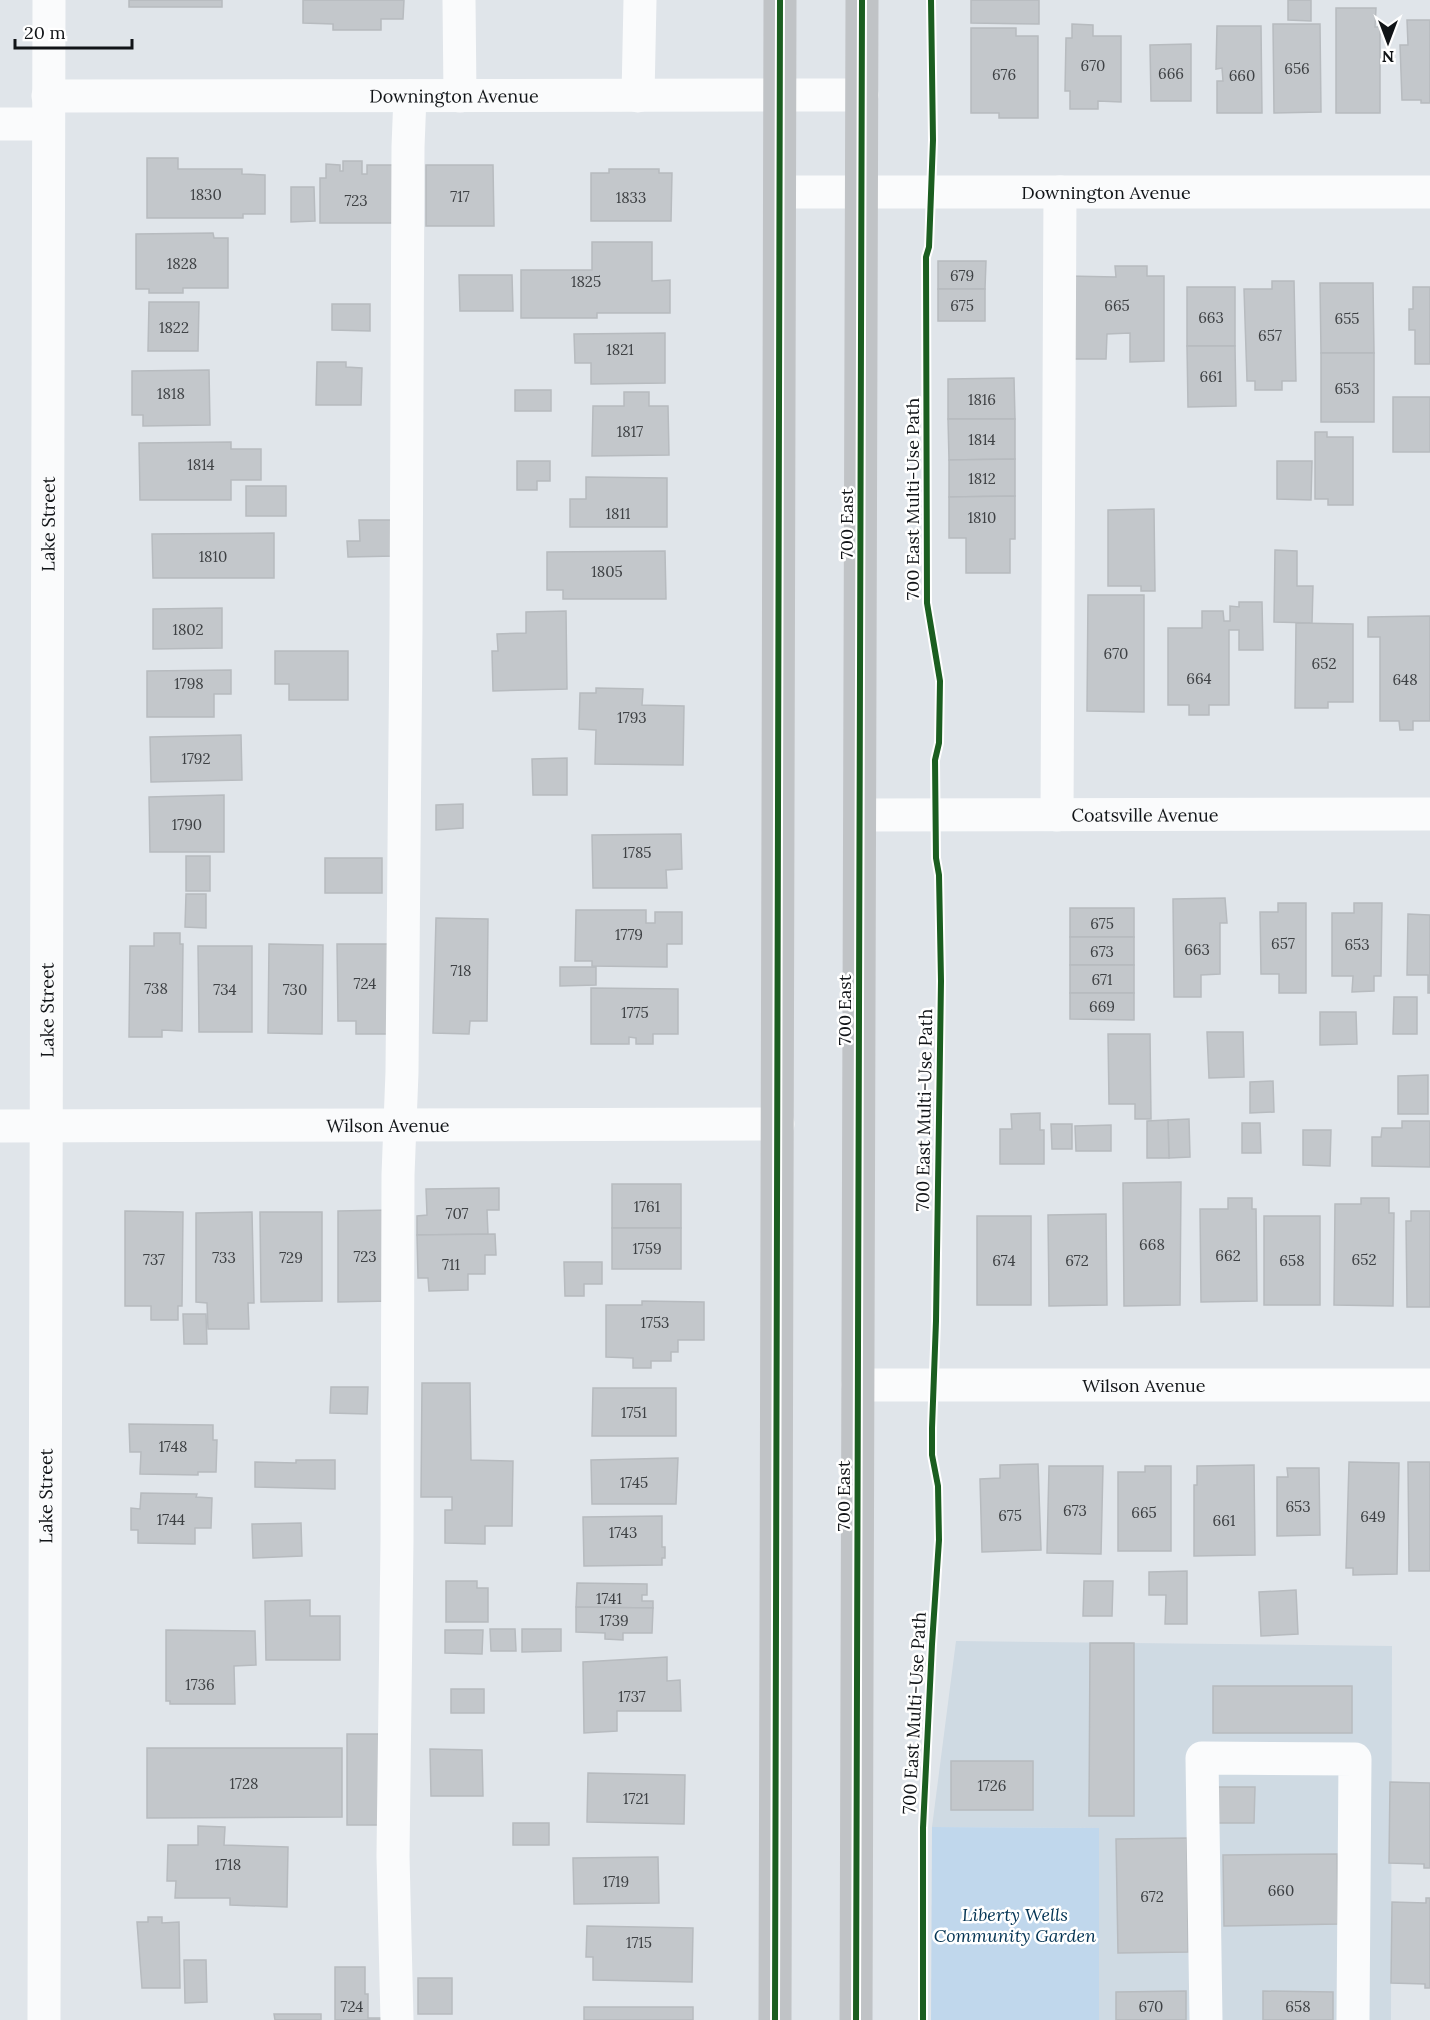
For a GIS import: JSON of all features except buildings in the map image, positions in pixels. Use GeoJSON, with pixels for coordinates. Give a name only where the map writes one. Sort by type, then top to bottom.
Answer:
{"type":"FeatureCollection","features":[{"type":"Feature","properties":{"kind":"main road"},"geometry":{"type":"LineString","coordinates":[[776,2020],[780,0]]}},
{"type":"Feature","properties":{"kind":"main road","name":"700 East"},"geometry":{"type":"LineString","coordinates":[[856,2020],[862,0]]}},
{"type":"Feature","properties":{"kind":"street","name":"Lake Street"},"geometry":{"type":"LineString","coordinates":[[44,2020],[49,0]]}},
{"type":"Feature","properties":{"kind":"street"},"geometry":{"type":"LineString","coordinates":[[459,0],[460,96]]}},
{"type":"Feature","properties":{"kind":"street"},"geometry":{"type":"LineString","coordinates":[[638,96],[640,0]]}},
{"type":"Feature","properties":{"kind":"street","name":"Downington Avenue"},"geometry":{"type":"LineString","coordinates":[[0,124],[48,110],[410,96],[862,95]]}},
{"type":"Feature","properties":{"kind":"street"},"geometry":{"type":"LineString","coordinates":[[397,2020],[393,1857],[398,1541],[399,1125],[402,1072],[410,96]]}},
{"type":"Feature","properties":{"kind":"street","name":"Downington Avenue"},"geometry":{"type":"LineString","coordinates":[[780,192],[1430,192]]}},
{"type":"Feature","properties":{"kind":"street"},"geometry":{"type":"LineString","coordinates":[[1057,814],[1060,192]]}},
{"type":"Feature","properties":{"kind":"street","name":"Coatsville Avenue"},"geometry":{"type":"LineString","coordinates":[[860,814],[1430,814]]}},
{"type":"Feature","properties":{"kind":"street","name":"Wilson Avenue"},"geometry":{"type":"LineString","coordinates":[[0,1126],[778,1124]]}},
{"type":"Feature","properties":{"kind":"street","name":"Wilson Avenue"},"geometry":{"type":"LineString","coordinates":[[858,1385],[1430,1385]]}},
{"type":"Feature","properties":{"kind":"street"},"geometry":{"type":"LineString","coordinates":[[1206,2020],[1203,1758],[1355,1759],[1353,2020]]}},
{"type":"Feature","properties":{"kind":"shaded area"},"geometry":{"type":"Polygon","coordinates":[[[956,1641],[1392,1646],[1391,2020],[1099,2020],[1099,1828],[932,1827],[956,1641]]]}},
{"type":"Feature","properties":{"kind":"green space","name":"Liberty Wells Community Garden"},"geometry":{"type":"Polygon","coordinates":[[[932,1827],[1099,1828],[1099,2020],[931,2020],[932,1827]]]}},
{"type":"Feature","properties":{"kind":"cycle path"},"geometry":{"type":"LineString","coordinates":[[775,2020],[780,0]]}},
{"type":"Feature","properties":{"kind":"cycle path"},"geometry":{"type":"LineString","coordinates":[[856,2020],[862,0]]}},
{"type":"Feature","properties":{"kind":"cycle path","name":"700 East Multi-Use Path"},"geometry":{"type":"LineString","coordinates":[[923,2020],[923,1828],[939,1540],[938,1486],[932,1455],[932,1428],[936,1321],[941,981],[935,760],[939,743],[940,681],[927,603],[926,257],[929,247],[933,140],[931,0]]}}]}
